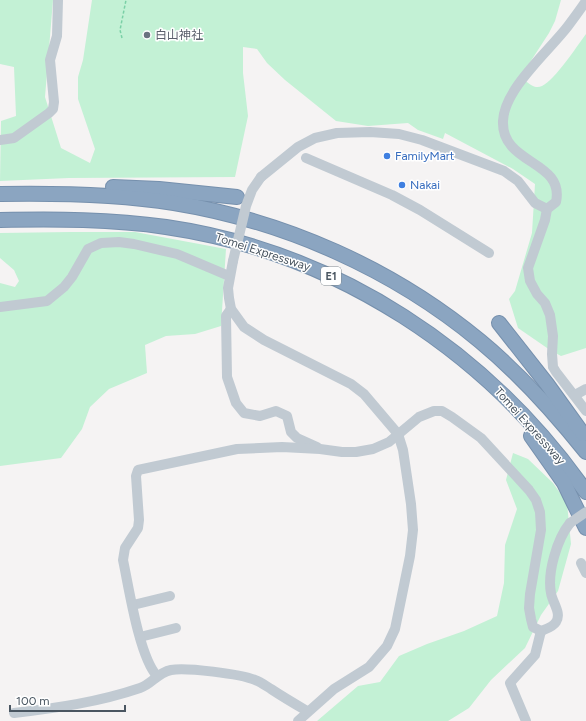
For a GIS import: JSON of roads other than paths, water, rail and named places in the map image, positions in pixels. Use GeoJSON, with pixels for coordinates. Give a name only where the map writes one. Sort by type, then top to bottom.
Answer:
{"type":"FeatureCollection","features":[{"type":"Feature","properties":{"kind":"highway"},"geometry":{"type":"LineString","coordinates":[[33,194],[76,188],[110,187],[159,189],[237,197]]}},
{"type":"Feature","properties":{"kind":"highway","name":"Tomei Expressway"},"geometry":{"type":"LineString","coordinates":[[0,194],[82,194],[197,207],[228,214],[279,229],[300,236],[347,256],[417,295],[479,340],[544,402],[586,452]]}},
{"type":"Feature","properties":{"kind":"highway","name":"Tomei Expressway"},"geometry":{"type":"LineString","coordinates":[[0,220],[106,220],[149,224],[191,231],[252,246],[282,256],[339,280],[405,317],[445,344],[468,363],[496,388],[530,423],[555,451],[586,492]]}},
{"type":"Feature","properties":{"kind":"highway"},"geometry":{"type":"LineString","coordinates":[[339,280],[434,344],[494,395],[530,435],[547,458],[564,484],[586,528]]}},
{"type":"Feature","properties":{"kind":"highway"},"geometry":{"type":"LineString","coordinates":[[498,323],[547,384],[586,438]]}},
{"type":"Feature","properties":{"kind":"street"},"geometry":{"type":"LineString","coordinates":[[0,140],[14,138],[53,109],[54,102],[50,60],[57,36],[58,0]]}},
{"type":"Feature","properties":{"kind":"street"},"geometry":{"type":"LineString","coordinates":[[586,1],[568,26],[529,70],[515,90],[507,105],[503,119],[505,134],[510,146],[514,151],[546,171],[551,177],[557,190],[556,202],[547,209],[528,268],[530,281],[537,294],[545,302],[550,315],[553,336],[552,354],[556,372],[586,411]]}},
{"type":"Feature","properties":{"kind":"street"},"geometry":{"type":"LineString","coordinates":[[298,721],[307,711],[334,689],[369,667],[387,646],[395,629],[410,556],[413,530],[411,504],[404,458],[398,434],[364,394],[351,384],[252,333],[244,327],[232,309],[228,288],[229,276],[246,206],[252,190],[262,177],[298,147],[315,138],[337,133],[370,132],[399,134],[422,140],[504,171],[518,181],[535,203],[547,209]]}},
{"type":"Feature","properties":{"kind":"street"},"geometry":{"type":"LineString","coordinates":[[306,158],[392,195],[490,253]]}},
{"type":"Feature","properties":{"kind":"street"},"geometry":{"type":"LineString","coordinates":[[0,306],[47,301],[64,287],[72,277],[88,249],[101,243],[119,242],[134,244],[177,254],[229,276]]}},
{"type":"Feature","properties":{"kind":"street"},"geometry":{"type":"LineString","coordinates":[[232,309],[226,316],[227,377],[236,404],[244,413],[260,416],[276,411],[287,416],[291,432],[297,438],[314,444],[320,449]]}},
{"type":"Feature","properties":{"kind":"street"},"geometry":{"type":"LineString","coordinates":[[575,395],[586,388]]}},
{"type":"Feature","properties":{"kind":"street"},"geometry":{"type":"LineString","coordinates":[[157,676],[152,670],[140,636],[123,560],[125,548],[138,528],[139,520],[136,476],[138,470],[237,449],[282,447],[356,452],[373,449],[389,442],[419,417],[434,411],[442,411],[452,416],[481,438],[529,490],[536,500],[540,512],[541,530],[530,594],[530,608],[533,627],[540,631],[549,628],[556,622],[558,614],[550,592],[551,571],[563,531],[586,512]]}},
{"type":"Feature","properties":{"kind":"street"},"geometry":{"type":"LineString","coordinates":[[581,563],[586,573]]}},
{"type":"Feature","properties":{"kind":"street"},"geometry":{"type":"LineString","coordinates":[[133,605],[170,596]]}},
{"type":"Feature","properties":{"kind":"street"},"geometry":{"type":"LineString","coordinates":[[140,636],[176,628]]}},
{"type":"Feature","properties":{"kind":"street"},"geometry":{"type":"LineString","coordinates":[[526,721],[510,683],[536,655],[540,631]]}},
{"type":"Feature","properties":{"kind":"street"},"geometry":{"type":"LineString","coordinates":[[14,713],[60,708],[105,699],[142,688],[154,680],[157,676],[181,669],[235,675],[256,680],[307,711]]}},
{"type":"Feature","properties":{"kind":"place","name":"白山神社"},"geometry":{"type":"Point","coordinates":[147,35]}},
{"type":"Feature","properties":{"kind":"place","name":"FamilyMart"},"geometry":{"type":"Point","coordinates":[387,156]}},
{"type":"Feature","properties":{"kind":"place","name":"Nakai"},"geometry":{"type":"Point","coordinates":[402,185]}}]}
